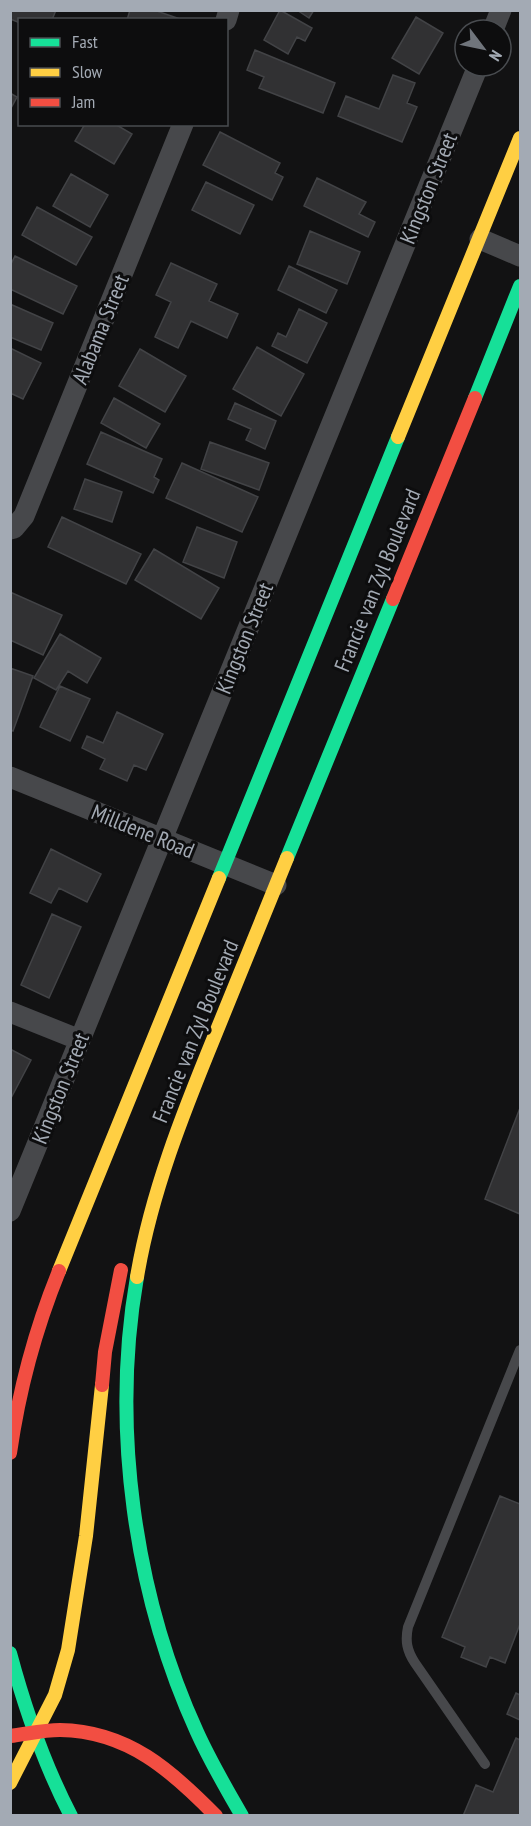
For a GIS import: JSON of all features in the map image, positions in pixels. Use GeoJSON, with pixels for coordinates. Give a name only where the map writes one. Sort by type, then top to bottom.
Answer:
{"type":"FeatureCollection","features":[{"type":"Feature","properties":{"kind":"main road","name":"Francie van Zyl Boulevard"},"geometry":{"type":"LineString","coordinates":[[10,1453],[28,1362],[47,1301],[520,138]]}},
{"type":"Feature","properties":{"kind":"main road","name":"Francie van Zyl Boulevard"},"geometry":{"type":"LineString","coordinates":[[242,1815],[216,1772],[192,1722],[167,1656],[148,1590],[141,1554],[127,1443],[127,1384],[131,1325],[139,1263],[167,1162],[199,1074],[520,286]]}},
{"type":"Feature","properties":{"kind":"main road"},"geometry":{"type":"LineString","coordinates":[[140,1204],[155,1159],[199,1074]]}},
{"type":"Feature","properties":{"kind":"main road"},"geometry":{"type":"LineString","coordinates":[[10,1783],[55,1695],[68,1650],[86,1536],[105,1352],[124,1260]]}},
{"type":"Feature","properties":{"kind":"main road"},"geometry":{"type":"LineString","coordinates":[[10,1653],[19,1687],[53,1781],[71,1815]]}},
{"type":"Feature","properties":{"kind":"main road"},"geometry":{"type":"LineString","coordinates":[[10,1736],[61,1730],[76,1731],[108,1739],[159,1763],[216,1815]]}},
{"type":"Feature","properties":{"kind":"street","name":"Kingston Street"},"geometry":{"type":"LineString","coordinates":[[10,1211],[473,78]]}},
{"type":"Feature","properties":{"kind":"street","name":"Alabama Street"},"geometry":{"type":"LineString","coordinates":[[10,529],[14,528],[24,516],[182,126]]}},
{"type":"Feature","properties":{"kind":"street"},"geometry":{"type":"LineString","coordinates":[[480,239],[520,256]]}},
{"type":"Feature","properties":{"kind":"street","name":"Milldene Road"},"geometry":{"type":"LineString","coordinates":[[10,777],[276,885]]}},
{"type":"Feature","properties":{"kind":"street"},"geometry":{"type":"LineString","coordinates":[[10,1012],[80,1040]]}},
{"type":"Feature","properties":{"kind":"lane"},"geometry":{"type":"LineString","coordinates":[[486,1764],[409,1654],[406,1636],[520,1350]]}},
{"type":"Feature","properties":{"kind":"building"},"geometry":{"type":"Polygon","coordinates":[[[10,10],[56,10],[53,18],[18,18],[18,22],[10,19],[10,10]]]}},
{"type":"Feature","properties":{"kind":"building"},"geometry":{"type":"Polygon","coordinates":[[[130,10],[154,10],[177,18],[128,18],[130,10]]]}},
{"type":"Feature","properties":{"kind":"building"},"geometry":{"type":"Polygon","coordinates":[[[280,10],[312,28],[305,41],[297,37],[288,54],[264,40],[280,10]]]}},
{"type":"Feature","properties":{"kind":"building"},"geometry":{"type":"Polygon","coordinates":[[[297,10],[314,10],[309,18],[297,10]]]}},
{"type":"Feature","properties":{"kind":"building"},"geometry":{"type":"Polygon","coordinates":[[[416,17],[443,33],[419,74],[392,58],[416,17]]]}},
{"type":"Feature","properties":{"kind":"building"},"geometry":{"type":"Polygon","coordinates":[[[255,50],[335,83],[323,113],[259,88],[264,77],[247,70],[255,50]]]}},
{"type":"Feature","properties":{"kind":"building"},"geometry":{"type":"Polygon","coordinates":[[[393,75],[415,83],[407,103],[417,107],[402,142],[338,116],[346,96],[379,109],[393,75]]]}},
{"type":"Feature","properties":{"kind":"building"},"geometry":{"type":"Polygon","coordinates":[[[10,93],[17,97],[10,110],[10,93]]]}},
{"type":"Feature","properties":{"kind":"building"},"geometry":{"type":"Polygon","coordinates":[[[84,126],[118,126],[132,134],[114,164],[75,141],[84,126]]]}},
{"type":"Feature","properties":{"kind":"building"},"geometry":{"type":"Polygon","coordinates":[[[220,132],[280,163],[275,173],[283,177],[272,200],[203,165],[220,132]]]}},
{"type":"Feature","properties":{"kind":"building"},"geometry":{"type":"Polygon","coordinates":[[[71,174],[108,195],[90,227],[53,206],[71,174]]]}},
{"type":"Feature","properties":{"kind":"building"},"geometry":{"type":"Polygon","coordinates":[[[317,178],[366,202],[359,214],[375,222],[368,237],[304,206],[317,178]]]}},
{"type":"Feature","properties":{"kind":"building"},"geometry":{"type":"Polygon","coordinates":[[[206,182],[254,205],[240,234],[192,210],[206,182]]]}},
{"type":"Feature","properties":{"kind":"building"},"geometry":{"type":"Polygon","coordinates":[[[37,207],[92,237],[76,265],[22,235],[37,207]]]}},
{"type":"Feature","properties":{"kind":"building"},"geometry":{"type":"Polygon","coordinates":[[[310,231],[360,252],[347,284],[297,264],[310,231]]]}},
{"type":"Feature","properties":{"kind":"building"},"geometry":{"type":"Polygon","coordinates":[[[15,256],[77,286],[63,314],[10,289],[10,266],[15,256]]]}},
{"type":"Feature","properties":{"kind":"building"},"geometry":{"type":"Polygon","coordinates":[[[171,263],[217,284],[209,301],[238,314],[227,338],[191,321],[178,348],[155,337],[171,302],[156,295],[171,263]]]}},
{"type":"Feature","properties":{"kind":"building"},"geometry":{"type":"Polygon","coordinates":[[[289,266],[337,290],[326,313],[278,290],[289,266]]]}},
{"type":"Feature","properties":{"kind":"building"},"geometry":{"type":"Polygon","coordinates":[[[10,304],[53,323],[41,350],[10,337],[10,304]]]}},
{"type":"Feature","properties":{"kind":"building"},"geometry":{"type":"Polygon","coordinates":[[[299,309],[327,323],[307,363],[272,346],[278,333],[286,337],[299,309]]]}},
{"type":"Feature","properties":{"kind":"building"},"geometry":{"type":"Polygon","coordinates":[[[257,347],[304,374],[281,416],[233,389],[257,347]]]}},
{"type":"Feature","properties":{"kind":"building"},"geometry":{"type":"Polygon","coordinates":[[[10,348],[41,363],[23,399],[10,393],[10,348]]]}},
{"type":"Feature","properties":{"kind":"building"},"geometry":{"type":"Polygon","coordinates":[[[140,349],[186,376],[165,412],[119,386],[140,349]]]}},
{"type":"Feature","properties":{"kind":"building"},"geometry":{"type":"Polygon","coordinates":[[[114,398],[160,424],[146,448],[101,423],[114,398]]]}},
{"type":"Feature","properties":{"kind":"building"},"geometry":{"type":"Polygon","coordinates":[[[235,403],[276,421],[265,449],[246,440],[251,429],[228,419],[235,403]]]}},
{"type":"Feature","properties":{"kind":"building"},"geometry":{"type":"Polygon","coordinates":[[[101,432],[162,459],[154,477],[159,480],[153,493],[87,464],[101,432]]]}},
{"type":"Feature","properties":{"kind":"building"},"geometry":{"type":"Polygon","coordinates":[[[210,442],[269,463],[259,490],[201,469],[210,442]]]}},
{"type":"Feature","properties":{"kind":"building"},"geometry":{"type":"Polygon","coordinates":[[[182,463],[258,497],[242,532],[166,498],[182,463]]]}},
{"type":"Feature","properties":{"kind":"building"},"geometry":{"type":"Polygon","coordinates":[[[85,479],[122,492],[112,522],[74,509],[85,479]]]}},
{"type":"Feature","properties":{"kind":"building"},"geometry":{"type":"Polygon","coordinates":[[[62,517],[141,554],[126,584],[48,547],[62,517]]]}},
{"type":"Feature","properties":{"kind":"building"},"geometry":{"type":"Polygon","coordinates":[[[197,527],[237,542],[224,578],[183,562],[197,527]]]}},
{"type":"Feature","properties":{"kind":"building"},"geometry":{"type":"Polygon","coordinates":[[[154,549],[219,588],[201,619],[135,580],[154,549]]]}},
{"type":"Feature","properties":{"kind":"building"},"geometry":{"type":"Polygon","coordinates":[[[10,592],[62,615],[43,655],[10,640],[10,592]]]}},
{"type":"Feature","properties":{"kind":"building"},"geometry":{"type":"Polygon","coordinates":[[[60,634],[101,658],[87,683],[68,671],[56,690],[34,678],[60,634]]]}},
{"type":"Feature","properties":{"kind":"building"},"geometry":{"type":"Polygon","coordinates":[[[10,668],[33,676],[13,731],[10,730],[10,668]]]}},
{"type":"Feature","properties":{"kind":"building"},"geometry":{"type":"Polygon","coordinates":[[[60,686],[90,699],[70,741],[40,727],[60,686]]]}},
{"type":"Feature","properties":{"kind":"building"},"geometry":{"type":"Polygon","coordinates":[[[117,712],[163,734],[146,770],[134,765],[127,781],[100,769],[105,759],[82,748],[87,736],[103,743],[117,712]]]}},
{"type":"Feature","properties":{"kind":"building"},"geometry":{"type":"Polygon","coordinates":[[[51,849],[101,874],[87,902],[59,888],[51,903],[30,893],[51,849]]]}},
{"type":"Feature","properties":{"kind":"building"},"geometry":{"type":"Polygon","coordinates":[[[52,914],[81,927],[49,998],[21,985],[52,914]]]}},
{"type":"Feature","properties":{"kind":"building"},"geometry":{"type":"Polygon","coordinates":[[[10,1049],[31,1060],[10,1100],[10,1049]]]}},
{"type":"Feature","properties":{"kind":"building"},"geometry":{"type":"Polygon","coordinates":[[[520,1108],[520,1214],[485,1199],[520,1108]]]}},
{"type":"Feature","properties":{"kind":"building"},"geometry":{"type":"Polygon","coordinates":[[[500,1496],[520,1504],[520,1624],[505,1663],[490,1657],[486,1667],[461,1657],[465,1647],[442,1637],[500,1496]]]}},
{"type":"Feature","properties":{"kind":"building"},"geometry":{"type":"Polygon","coordinates":[[[516,1693],[520,1695],[520,1720],[507,1714],[516,1693]]]}},
{"type":"Feature","properties":{"kind":"building"},"geometry":{"type":"Polygon","coordinates":[[[516,1738],[520,1740],[520,1816],[463,1816],[476,1785],[493,1792],[516,1738]]]}},
{"type":"Feature","properties":{"kind":"traffic: fast"},"geometry":{"type":"LineString","coordinates":[[475,398],[520,286]]}},
{"type":"Feature","properties":{"kind":"traffic: fast"},"geometry":{"type":"LineString","coordinates":[[219,878],[398,437]]}},
{"type":"Feature","properties":{"kind":"traffic: fast"},"geometry":{"type":"LineString","coordinates":[[287,858],[393,599]]}},
{"type":"Feature","properties":{"kind":"traffic: fast"},"geometry":{"type":"LineString","coordinates":[[137,1277],[130,1334],[127,1392],[128,1450],[143,1567],[157,1624],[175,1679],[202,1743],[242,1816]]}},
{"type":"Feature","properties":{"kind":"traffic: fast"},"geometry":{"type":"LineString","coordinates":[[10,1653],[36,1736],[71,1816]]}},
{"type":"Feature","properties":{"kind":"traffic: slow"},"geometry":{"type":"LineString","coordinates":[[398,437],[520,138]]}},
{"type":"Feature","properties":{"kind":"traffic: slow"},"geometry":{"type":"LineString","coordinates":[[137,1277],[159,1184],[180,1124],[287,858]]}},
{"type":"Feature","properties":{"kind":"traffic: slow"},"geometry":{"type":"LineString","coordinates":[[59,1271],[219,878]]}},
{"type":"Feature","properties":{"kind":"traffic: slow"},"geometry":{"type":"LineString","coordinates":[[10,1783],[55,1695],[68,1650],[86,1536],[102,1385]]}},
{"type":"Feature","properties":{"kind":"traffic: jam"},"geometry":{"type":"LineString","coordinates":[[393,599],[475,398]]}},
{"type":"Feature","properties":{"kind":"traffic: jam"},"geometry":{"type":"LineString","coordinates":[[102,1385],[105,1352],[121,1270]]}},
{"type":"Feature","properties":{"kind":"traffic: jam"},"geometry":{"type":"LineString","coordinates":[[10,1453],[29,1360],[42,1315],[59,1271]]}},
{"type":"Feature","properties":{"kind":"traffic: jam"},"geometry":{"type":"LineString","coordinates":[[10,1736],[41,1731],[84,1732],[128,1746],[165,1769],[216,1816]]}}]}
